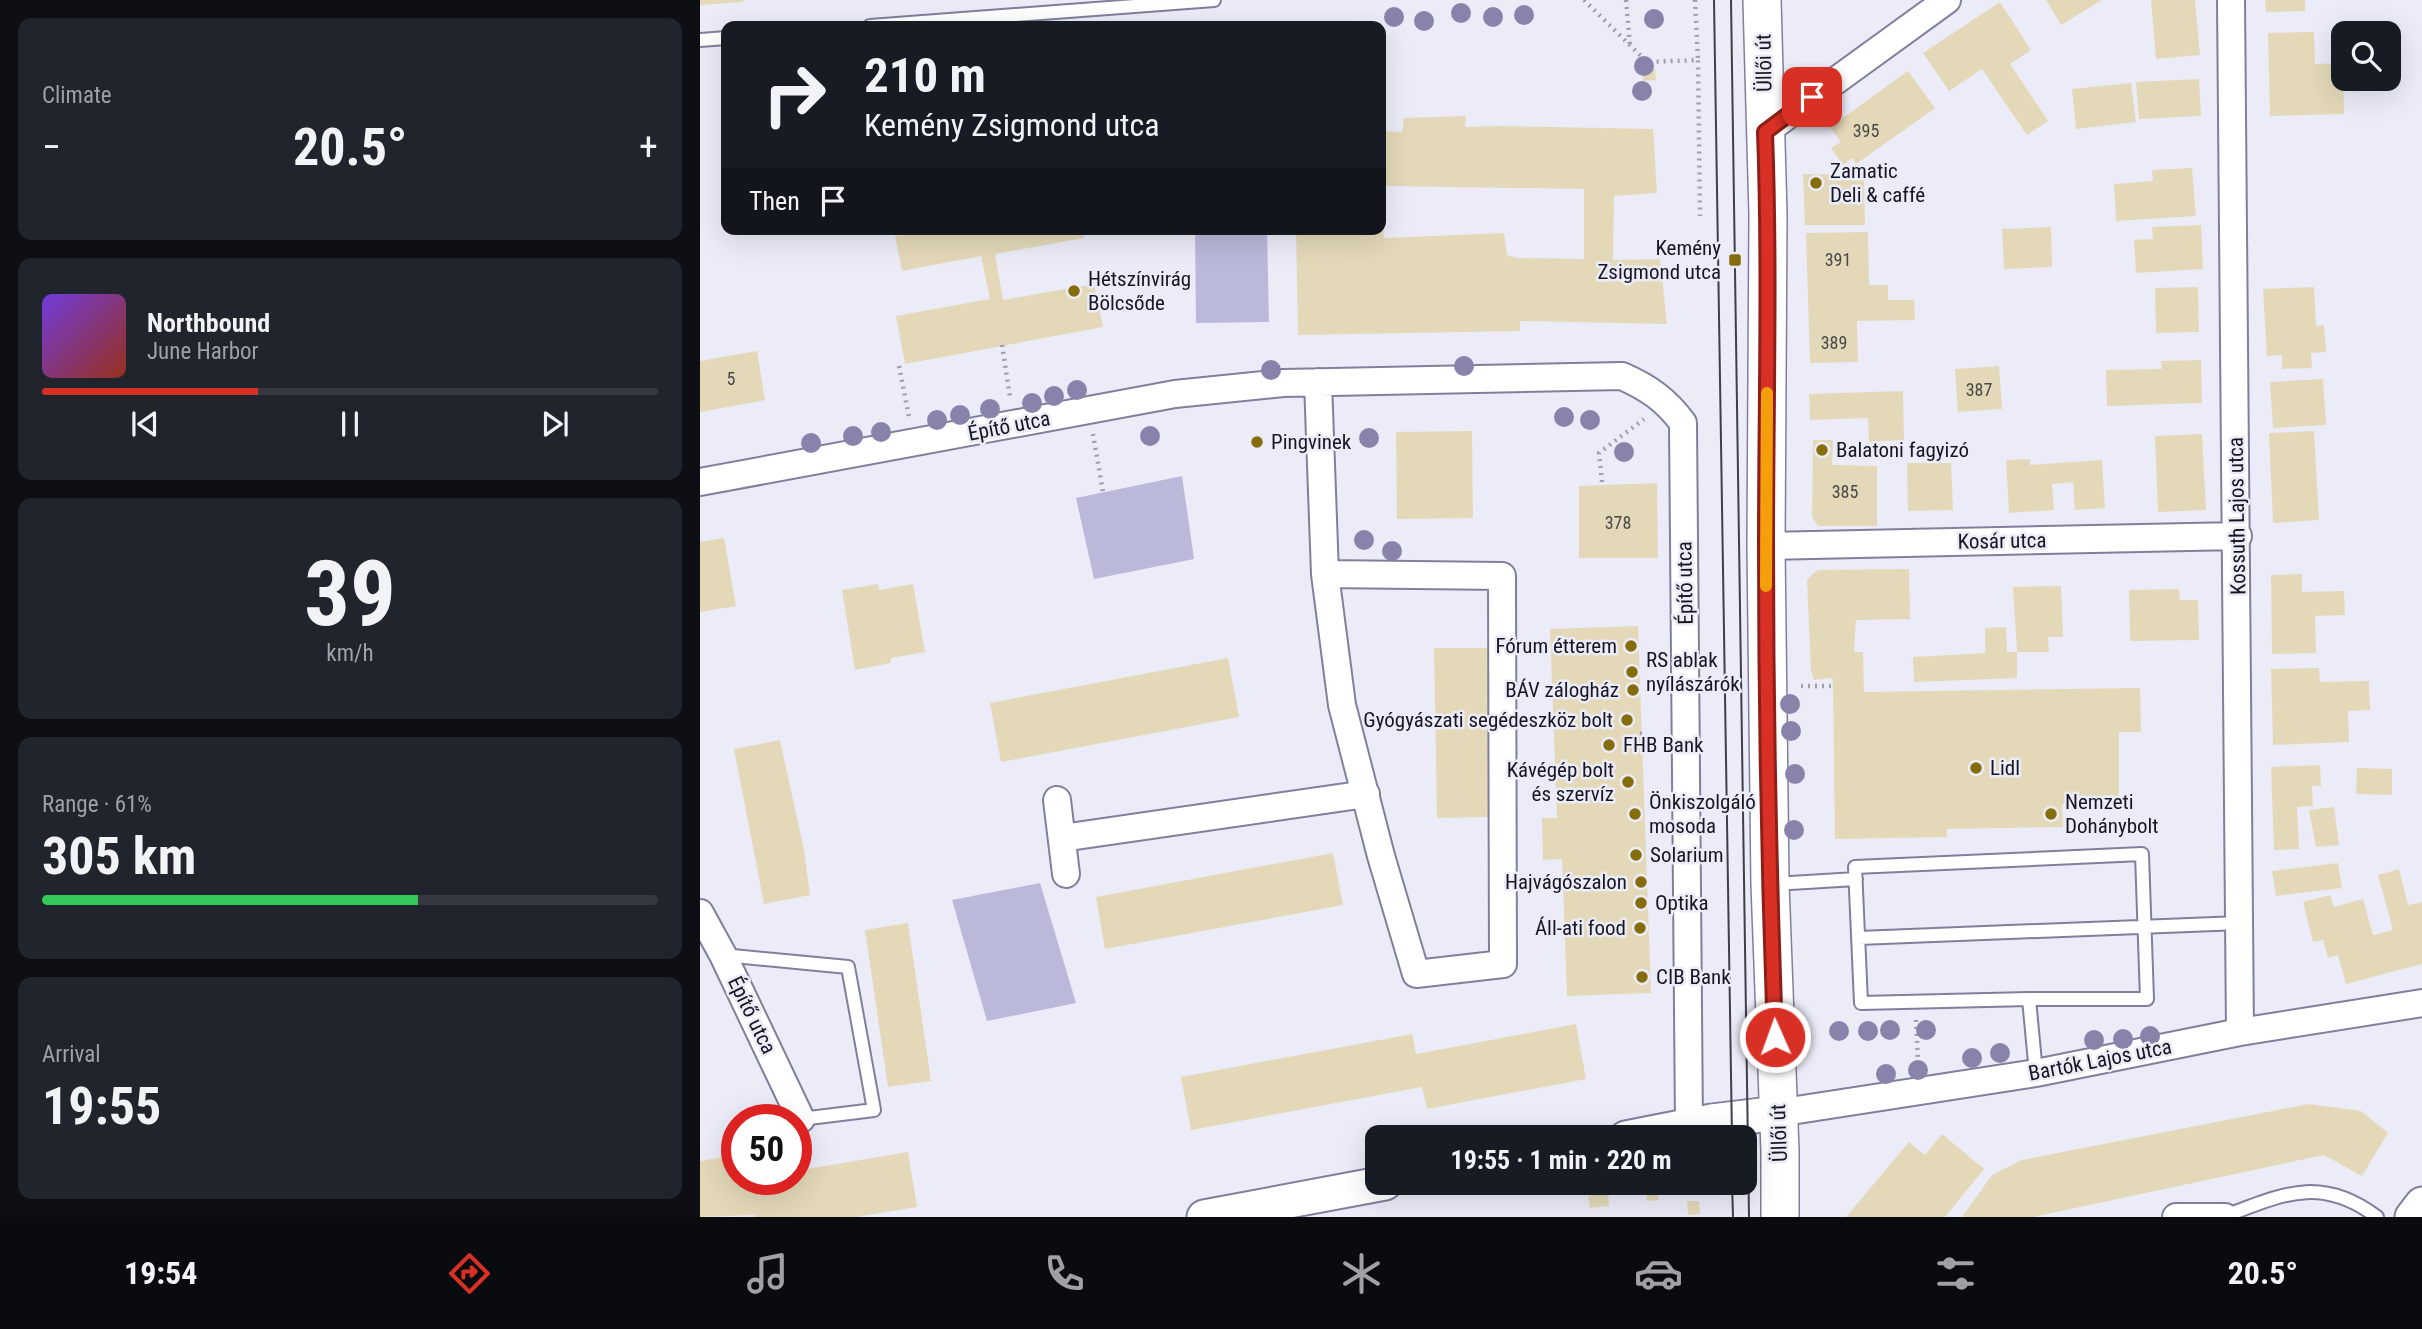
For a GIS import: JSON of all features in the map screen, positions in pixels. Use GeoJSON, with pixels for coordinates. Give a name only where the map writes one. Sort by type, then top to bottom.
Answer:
{"type":"FeatureCollection","features":[{"type":"Feature","properties":{"kind":"main road","name":"Üllői út"},"geometry":{"type":"LineString","coordinates":[[1762,0],[1768,214],[1766,546],[1770,884],[1780,1217]]}},
{"type":"Feature","properties":{"kind":"street"},"geometry":{"type":"LineString","coordinates":[[1765,132],[1947,0]]}},
{"type":"Feature","properties":{"kind":"street","name":"Kossuth Lajos utca"},"geometry":{"type":"LineString","coordinates":[[2231,0],[2238,536],[2240,1032]]}},
{"type":"Feature","properties":{"kind":"street","name":"Építő utca"},"geometry":{"type":"LineString","coordinates":[[700,482],[1175,394],[1283,383],[1622,376],[1647,387],[1667,402],[1683,423],[1689,1125]]}},
{"type":"Feature","properties":{"kind":"street"},"geometry":{"type":"LineString","coordinates":[[1318,382],[1325,574],[1342,705],[1381,856],[1416,974],[1503,964],[1502,576],[1325,574]]}},
{"type":"Feature","properties":{"kind":"street","name":"Kosár utca"},"geometry":{"type":"LineString","coordinates":[[1766,546],[2238,536]]}},
{"type":"Feature","properties":{"kind":"street"},"geometry":{"type":"LineString","coordinates":[[1062,838],[1366,794]]}},
{"type":"Feature","properties":{"kind":"street"},"geometry":{"type":"LineString","coordinates":[[1057,800],[1066,874]]}},
{"type":"Feature","properties":{"kind":"street","name":"Építő utca"},"geometry":{"type":"LineString","coordinates":[[700,914],[723,955],[794,1104]]}},
{"type":"Feature","properties":{"kind":"street","name":"Bartók Lajos utca"},"geometry":{"type":"LineString","coordinates":[[1778,1113],[2036,1073],[2240,1032],[2422,1003]]}},
{"type":"Feature","properties":{"kind":"street"},"geometry":{"type":"LineString","coordinates":[[1696,1125],[1778,1113]]}},
{"type":"Feature","properties":{"kind":"street"},"geometry":{"type":"LineString","coordinates":[[1204,1217],[1365,1187]]}},
{"type":"Feature","properties":{"kind":"street"},"geometry":{"type":"LineString","coordinates":[[2412,1217],[2422,1204]]}},
{"type":"Feature","properties":{"kind":"street"},"geometry":{"type":"LineString","coordinates":[[2176,1217],[2225,1217]]}},
{"type":"Feature","properties":{"kind":"lane"},"geometry":{"type":"LineString","coordinates":[[936,21],[1214,0]]}},
{"type":"Feature","properties":{"kind":"lane"},"geometry":{"type":"LineString","coordinates":[[700,40],[721,38]]}},
{"type":"Feature","properties":{"kind":"lane"},"geometry":{"type":"LineString","coordinates":[[2143,854],[2147,999],[1861,1003],[1856,879],[1855,867],[2143,854]]}},
{"type":"Feature","properties":{"kind":"lane"},"geometry":{"type":"LineString","coordinates":[[1770,884],[1856,879]]}},
{"type":"Feature","properties":{"kind":"lane"},"geometry":{"type":"LineString","coordinates":[[1859,938],[2240,923]]}},
{"type":"Feature","properties":{"kind":"lane"},"geometry":{"type":"LineString","coordinates":[[723,955],[848,967],[874,1110],[812,1118]]}},
{"type":"Feature","properties":{"kind":"lane"},"geometry":{"type":"LineString","coordinates":[[2029,999],[2036,1073]]}},
{"type":"Feature","properties":{"kind":"lane"},"geometry":{"type":"LineString","coordinates":[[2225,1217],[2273,1198],[2310,1191],[2338,1195],[2377,1217]]}},
{"type":"Feature","properties":{"kind":"path"},"geometry":{"type":"LineString","coordinates":[[1584,0],[1647,62],[1698,60]]}},
{"type":"Feature","properties":{"kind":"path"},"geometry":{"type":"LineString","coordinates":[[1626,0],[1630,45]]}},
{"type":"Feature","properties":{"kind":"path"},"geometry":{"type":"LineString","coordinates":[[1695,0],[1700,216]]}},
{"type":"Feature","properties":{"kind":"path"},"geometry":{"type":"LineString","coordinates":[[1002,345],[1010,397]]}},
{"type":"Feature","properties":{"kind":"path"},"geometry":{"type":"LineString","coordinates":[[899,366],[909,418]]}},
{"type":"Feature","properties":{"kind":"path"},"geometry":{"type":"LineString","coordinates":[[1602,482],[1599,453],[1667,402]]}},
{"type":"Feature","properties":{"kind":"path"},"geometry":{"type":"LineString","coordinates":[[1090,411],[1103,492]]}},
{"type":"Feature","properties":{"kind":"path"},"geometry":{"type":"LineString","coordinates":[[1801,687],[1833,685]]}},
{"type":"Feature","properties":{"kind":"path"},"geometry":{"type":"LineString","coordinates":[[1640,734],[1647,734]]}},
{"type":"Feature","properties":{"kind":"path"},"geometry":{"type":"LineString","coordinates":[[1916,1002],[1918,1061]]}},
{"type":"Feature","properties":{"kind":"shaded area"},"geometry":{"type":"Polygon","coordinates":[[[1195,235],[1267,235],[1269,322],[1196,323],[1195,235]]]}},
{"type":"Feature","properties":{"kind":"shaded area"},"geometry":{"type":"Polygon","coordinates":[[[1182,476],[1194,559],[1094,579],[1076,498],[1182,476]]]}},
{"type":"Feature","properties":{"kind":"shaded area"},"geometry":{"type":"Polygon","coordinates":[[[1040,883],[1076,1003],[987,1021],[952,900],[1040,883]]]}},
{"type":"Feature","properties":{"kind":"building"},"geometry":{"type":"Polygon","coordinates":[[[700,0],[743,0],[744,2],[700,5],[700,0]]]}},
{"type":"Feature","properties":{"kind":"building"},"geometry":{"type":"Polygon","coordinates":[[[2046,0],[2102,0],[2061,25],[2046,0]]]}},
{"type":"Feature","properties":{"kind":"building"},"geometry":{"type":"Polygon","coordinates":[[[2151,0],[2195,0],[2200,55],[2156,59],[2151,0]]]}},
{"type":"Feature","properties":{"kind":"building"},"geometry":{"type":"Polygon","coordinates":[[[2265,0],[2305,0],[2305,11],[2266,12],[2265,0]]]}},
{"type":"Feature","properties":{"kind":"building"},"geometry":{"type":"Polygon","coordinates":[[[2000,2],[2031,50],[2010,64],[2048,121],[2027,135],[1982,69],[1949,91],[1923,53],[2000,2]]]}},
{"type":"Feature","properties":{"kind":"building"},"geometry":{"type":"Polygon","coordinates":[[[2314,32],[2315,64],[2331,63],[2331,91],[2344,91],[2344,114],[2270,116],[2268,33],[2314,32]]]}},
{"type":"Feature","properties":{"kind":"building"},"geometry":{"type":"Polygon","coordinates":[[[1655,69],[1656,80],[1643,81],[1642,70],[1655,69]]]}},
{"type":"Feature","properties":{"kind":"building"},"geometry":{"type":"Polygon","coordinates":[[[1908,71],[1935,108],[1856,164],[1852,158],[1843,165],[1831,148],[1841,142],[1830,127],[1908,71]]]}},
{"type":"Feature","properties":{"kind":"building"},"geometry":{"type":"Polygon","coordinates":[[[2199,79],[2201,116],[2139,119],[2136,82],[2199,79]]]}},
{"type":"Feature","properties":{"kind":"building"},"geometry":{"type":"Polygon","coordinates":[[[2131,83],[2136,122],[2076,129],[2072,89],[2131,83]]]}},
{"type":"Feature","properties":{"kind":"building"},"geometry":{"type":"Polygon","coordinates":[[[1466,116],[1465,127],[1653,129],[1657,193],[1614,196],[1613,260],[1660,259],[1667,324],[1520,321],[1520,331],[1298,335],[1296,235],[1384,235],[1384,238],[1504,233],[1507,255],[1517,258],[1584,259],[1584,189],[1386,186],[1386,131],[1402,132],[1404,118],[1466,116]]]}},
{"type":"Feature","properties":{"kind":"building"},"geometry":{"type":"Polygon","coordinates":[[[2192,168],[2196,216],[2116,221],[2114,184],[2153,181],[2152,170],[2192,168]]]}},
{"type":"Feature","properties":{"kind":"building"},"geometry":{"type":"Polygon","coordinates":[[[1803,174],[1864,175],[1865,225],[1805,225],[1803,174]]]}},
{"type":"Feature","properties":{"kind":"building"},"geometry":{"type":"Polygon","coordinates":[[[2201,225],[2203,269],[2136,273],[2134,240],[2153,239],[2152,227],[2201,225]]]}},
{"type":"Feature","properties":{"kind":"building"},"geometry":{"type":"Polygon","coordinates":[[[2051,227],[2052,267],[2004,269],[2002,229],[2051,227]]]}},
{"type":"Feature","properties":{"kind":"building"},"geometry":{"type":"Polygon","coordinates":[[[1868,232],[1869,285],[1888,285],[1888,300],[1914,300],[1915,320],[1857,321],[1858,362],[1810,363],[1806,233],[1868,232]]]}},
{"type":"Feature","properties":{"kind":"building","name":"Hétszínvirág Bölcsőde"},"geometry":{"type":"Polygon","coordinates":[[[1083,235],[1084,238],[995,254],[1003,300],[1094,284],[1103,327],[905,364],[896,316],[990,299],[981,256],[902,271],[895,236],[1083,235]]]}},
{"type":"Feature","properties":{"kind":"building"},"geometry":{"type":"Polygon","coordinates":[[[2198,287],[2199,332],[2156,333],[2155,288],[2198,287]]]}},
{"type":"Feature","properties":{"kind":"building"},"geometry":{"type":"Polygon","coordinates":[[[2314,287],[2316,326],[2324,325],[2326,352],[2311,353],[2312,368],[2282,369],[2282,355],[2267,356],[2263,289],[2314,287]]]}},
{"type":"Feature","properties":{"kind":"building"},"geometry":{"type":"Polygon","coordinates":[[[757,351],[765,400],[700,412],[700,361],[757,351]]]}},
{"type":"Feature","properties":{"kind":"building"},"geometry":{"type":"Polygon","coordinates":[[[2201,360],[2202,403],[2107,406],[2106,370],[2162,369],[2161,361],[2201,360]]]}},
{"type":"Feature","properties":{"kind":"building"},"geometry":{"type":"Polygon","coordinates":[[[1999,366],[2002,409],[1958,412],[1955,369],[1999,366]]]}},
{"type":"Feature","properties":{"kind":"building"},"geometry":{"type":"Polygon","coordinates":[[[2323,379],[2326,425],[2273,428],[2270,382],[2323,379]]]}},
{"type":"Feature","properties":{"kind":"building"},"geometry":{"type":"Polygon","coordinates":[[[1903,391],[1904,440],[1869,442],[1868,418],[1810,420],[1809,394],[1903,391]]]}},
{"type":"Feature","properties":{"kind":"building"},"geometry":{"type":"Polygon","coordinates":[[[1472,431],[1473,518],[1397,519],[1396,432],[1472,431]]]}},
{"type":"Feature","properties":{"kind":"building"},"geometry":{"type":"Polygon","coordinates":[[[2314,431],[2319,520],[2273,523],[2269,433],[2314,431]]]}},
{"type":"Feature","properties":{"kind":"building"},"geometry":{"type":"Polygon","coordinates":[[[2202,434],[2206,510],[2158,512],[2155,436],[2202,434]]]}},
{"type":"Feature","properties":{"kind":"building"},"geometry":{"type":"Polygon","coordinates":[[[1813,440],[1833,440],[1832,465],[1877,466],[1877,526],[1818,526],[1812,517],[1813,440]]]}},
{"type":"Feature","properties":{"kind":"building"},"geometry":{"type":"Polygon","coordinates":[[[2030,459],[2030,465],[2102,460],[2105,508],[2075,510],[2073,482],[2052,484],[2054,510],[2009,513],[2006,460],[2030,459]]]}},
{"type":"Feature","properties":{"kind":"building"},"geometry":{"type":"Polygon","coordinates":[[[1907,463],[1951,463],[1953,510],[1908,511],[1907,463]]]}},
{"type":"Feature","properties":{"kind":"building"},"geometry":{"type":"Polygon","coordinates":[[[1657,483],[1658,558],[1579,558],[1579,486],[1657,483]]]}},
{"type":"Feature","properties":{"kind":"building"},"geometry":{"type":"Polygon","coordinates":[[[724,538],[736,606],[700,612],[700,542],[724,538]]]}},
{"type":"Feature","properties":{"kind":"building","name":"Lidl"},"geometry":{"type":"Polygon","coordinates":[[[1909,569],[1910,619],[1856,620],[1854,652],[1863,652],[1864,692],[2140,688],[2141,732],[2119,732],[2119,804],[2062,804],[2063,827],[1947,829],[1947,837],[1835,839],[1833,686],[1832,678],[1814,680],[1811,671],[1807,579],[1818,570],[1909,569]]]}},
{"type":"Feature","properties":{"kind":"building"},"geometry":{"type":"Polygon","coordinates":[[[2302,574],[2302,592],[2344,591],[2345,615],[2315,616],[2316,653],[2272,654],[2271,575],[2302,574]]]}},
{"type":"Feature","properties":{"kind":"building"},"geometry":{"type":"Polygon","coordinates":[[[878,584],[879,590],[913,584],[925,652],[891,658],[891,663],[855,670],[842,590],[878,584]]]}},
{"type":"Feature","properties":{"kind":"building"},"geometry":{"type":"Polygon","coordinates":[[[2061,586],[2063,637],[2048,637],[2049,652],[2017,652],[2013,587],[2061,586]]]}},
{"type":"Feature","properties":{"kind":"building"},"geometry":{"type":"Polygon","coordinates":[[[2179,589],[2180,600],[2198,600],[2199,640],[2130,641],[2129,590],[2179,589]]]}},
{"type":"Feature","properties":{"kind":"building"},"geometry":{"type":"Polygon","coordinates":[[[1638,626],[1651,993],[1567,996],[1562,859],[1543,860],[1542,818],[1557,818],[1550,629],[1638,626]]]}},
{"type":"Feature","properties":{"kind":"building"},"geometry":{"type":"Polygon","coordinates":[[[2006,627],[2007,652],[2017,652],[2017,678],[1914,682],[1913,657],[1985,653],[1985,628],[2006,627]]]}},
{"type":"Feature","properties":{"kind":"building"},"geometry":{"type":"Polygon","coordinates":[[[1434,648],[1489,648],[1491,817],[1437,818],[1434,648]]]}},
{"type":"Feature","properties":{"kind":"building"},"geometry":{"type":"Polygon","coordinates":[[[1228,658],[1239,717],[1001,762],[990,703],[1228,658]]]}},
{"type":"Feature","properties":{"kind":"building"},"geometry":{"type":"Polygon","coordinates":[[[2319,668],[2320,682],[2369,681],[2370,710],[2348,711],[2349,742],[2273,745],[2271,669],[2319,668]]]}},
{"type":"Feature","properties":{"kind":"building"},"geometry":{"type":"Polygon","coordinates":[[[780,740],[804,850],[810,895],[764,904],[734,749],[780,740]]]}},
{"type":"Feature","properties":{"kind":"building"},"geometry":{"type":"Polygon","coordinates":[[[2320,765],[2321,786],[2312,786],[2313,806],[2297,807],[2299,849],[2274,850],[2271,767],[2320,765]]]}},
{"type":"Feature","properties":{"kind":"building"},"geometry":{"type":"Polygon","coordinates":[[[2357,768],[2392,769],[2392,795],[2356,794],[2357,768]]]}},
{"type":"Feature","properties":{"kind":"building"},"geometry":{"type":"Polygon","coordinates":[[[2334,807],[2339,845],[2316,847],[2309,810],[2334,807]]]}},
{"type":"Feature","properties":{"kind":"building"},"geometry":{"type":"Polygon","coordinates":[[[1333,853],[1343,905],[1105,949],[1096,897],[1333,853]]]}},
{"type":"Feature","properties":{"kind":"building"},"geometry":{"type":"Polygon","coordinates":[[[2338,863],[2342,888],[2276,896],[2272,871],[2338,863]]]}},
{"type":"Feature","properties":{"kind":"building"},"geometry":{"type":"Polygon","coordinates":[[[2399,869],[2408,905],[2422,902],[2422,964],[2346,984],[2338,955],[2328,958],[2323,940],[2313,942],[2303,902],[2330,895],[2334,907],[2363,899],[2373,935],[2393,930],[2378,875],[2399,869]]]}},
{"type":"Feature","properties":{"kind":"building"},"geometry":{"type":"Polygon","coordinates":[[[908,923],[931,1081],[888,1087],[865,930],[908,923]]]}},
{"type":"Feature","properties":{"kind":"building"},"geometry":{"type":"Polygon","coordinates":[[[1576,1024],[1586,1079],[1427,1109],[1422,1087],[1191,1130],[1181,1077],[1412,1034],[1416,1054],[1576,1024]]]}},
{"type":"Feature","properties":{"kind":"building"},"geometry":{"type":"Polygon","coordinates":[[[2309,1104],[2361,1111],[2388,1133],[2362,1176],[2324,1155],[2033,1217],[1962,1217],[1992,1175],[2022,1160],[2309,1104]]]}},
{"type":"Feature","properties":{"kind":"building"},"geometry":{"type":"Polygon","coordinates":[[[1942,1134],[1984,1169],[1945,1217],[1846,1217],[1909,1142],[1925,1155],[1942,1134]]]}},
{"type":"Feature","properties":{"kind":"building"},"geometry":{"type":"Polygon","coordinates":[[[908,1152],[917,1207],[856,1217],[700,1217],[700,1161],[721,1158],[721,1195],[812,1195],[812,1168],[908,1152]]]}},
{"type":"Feature","properties":{"kind":"building"},"geometry":{"type":"Polygon","coordinates":[[[1608,1195],[1609,1206],[1590,1208],[1588,1196],[1608,1195]]]}},
{"type":"Feature","properties":{"kind":"building"},"geometry":{"type":"Polygon","coordinates":[[[1647,1195],[1659,1195],[1659,1200],[1647,1201],[1647,1195]]]}},
{"type":"Feature","properties":{"kind":"building"},"geometry":{"type":"Polygon","coordinates":[[[1687,1201],[1699,1201],[1700,1214],[1688,1215],[1687,1201]]]}},
{"type":"Feature","properties":{"kind":"tram line"},"geometry":{"type":"LineString","coordinates":[[1714,0],[1732,1125]]}},
{"type":"Feature","properties":{"kind":"tram line"},"geometry":{"type":"LineString","coordinates":[[1731,0],[1749,1217]]}},
{"type":"Feature","properties":{"kind":"tram line"},"geometry":{"type":"LineString","coordinates":[[1732,1195],[1733,1217]]}},
{"type":"Feature","properties":{"kind":"slow traffic"},"geometry":{"type":"LineString","coordinates":[[1766,586],[1767,393]]}},
{"type":"Feature","properties":{"kind":"place","name":"Zamatic Deli & caffé"},"geometry":{"type":"Point","coordinates":[1816,183]}},
{"type":"Feature","properties":{"kind":"place","name":"Kemény Zsigmond utca"},"geometry":{"type":"Point","coordinates":[1735,260]}},
{"type":"Feature","properties":{"kind":"place","name":"Hétszínvirág Bölcsőde"},"geometry":{"type":"Point","coordinates":[1074,291]}},
{"type":"Feature","properties":{"kind":"place","name":"Pingvinek"},"geometry":{"type":"Point","coordinates":[1257,442]}},
{"type":"Feature","properties":{"kind":"place","name":"Balatoni fagyizó"},"geometry":{"type":"Point","coordinates":[1822,450]}},
{"type":"Feature","properties":{"kind":"place","name":"Fórum étterem"},"geometry":{"type":"Point","coordinates":[1631,646]}},
{"type":"Feature","properties":{"kind":"place","name":"RS ablak nyílászárók"},"geometry":{"type":"Point","coordinates":[1632,672]}},
{"type":"Feature","properties":{"kind":"place","name":"BÁV zálogház"},"geometry":{"type":"Point","coordinates":[1633,690]}},
{"type":"Feature","properties":{"kind":"place","name":"Gyógyászati segédeszköz bolt"},"geometry":{"type":"Point","coordinates":[1627,720]}},
{"type":"Feature","properties":{"kind":"place","name":"FHB Bank"},"geometry":{"type":"Point","coordinates":[1609,745]}},
{"type":"Feature","properties":{"kind":"place","name":"Lidl"},"geometry":{"type":"Point","coordinates":[1976,768]}},
{"type":"Feature","properties":{"kind":"place","name":"Kávégép bolt és szervíz"},"geometry":{"type":"Point","coordinates":[1628,782]}},
{"type":"Feature","properties":{"kind":"place","name":"Önkiszolgáló mosoda"},"geometry":{"type":"Point","coordinates":[1635,814]}},
{"type":"Feature","properties":{"kind":"place","name":"Nemzeti Dohánybolt"},"geometry":{"type":"Point","coordinates":[2051,814]}},
{"type":"Feature","properties":{"kind":"place","name":"Solarium"},"geometry":{"type":"Point","coordinates":[1636,855]}},
{"type":"Feature","properties":{"kind":"place","name":"Hajvágószalon"},"geometry":{"type":"Point","coordinates":[1641,882]}},
{"type":"Feature","properties":{"kind":"place","name":"Optika"},"geometry":{"type":"Point","coordinates":[1641,903]}},
{"type":"Feature","properties":{"kind":"place","name":"Áll-ati food"},"geometry":{"type":"Point","coordinates":[1640,928]}},
{"type":"Feature","properties":{"kind":"place","name":"CIB Bank"},"geometry":{"type":"Point","coordinates":[1642,977]}},
{"type":"Feature","properties":{"kind":"route"},"geometry":{"type":"LineString","coordinates":[[1775,1037],[1770,884],[1766,546],[1768,214],[1765,132],[1812,97]]}}]}
